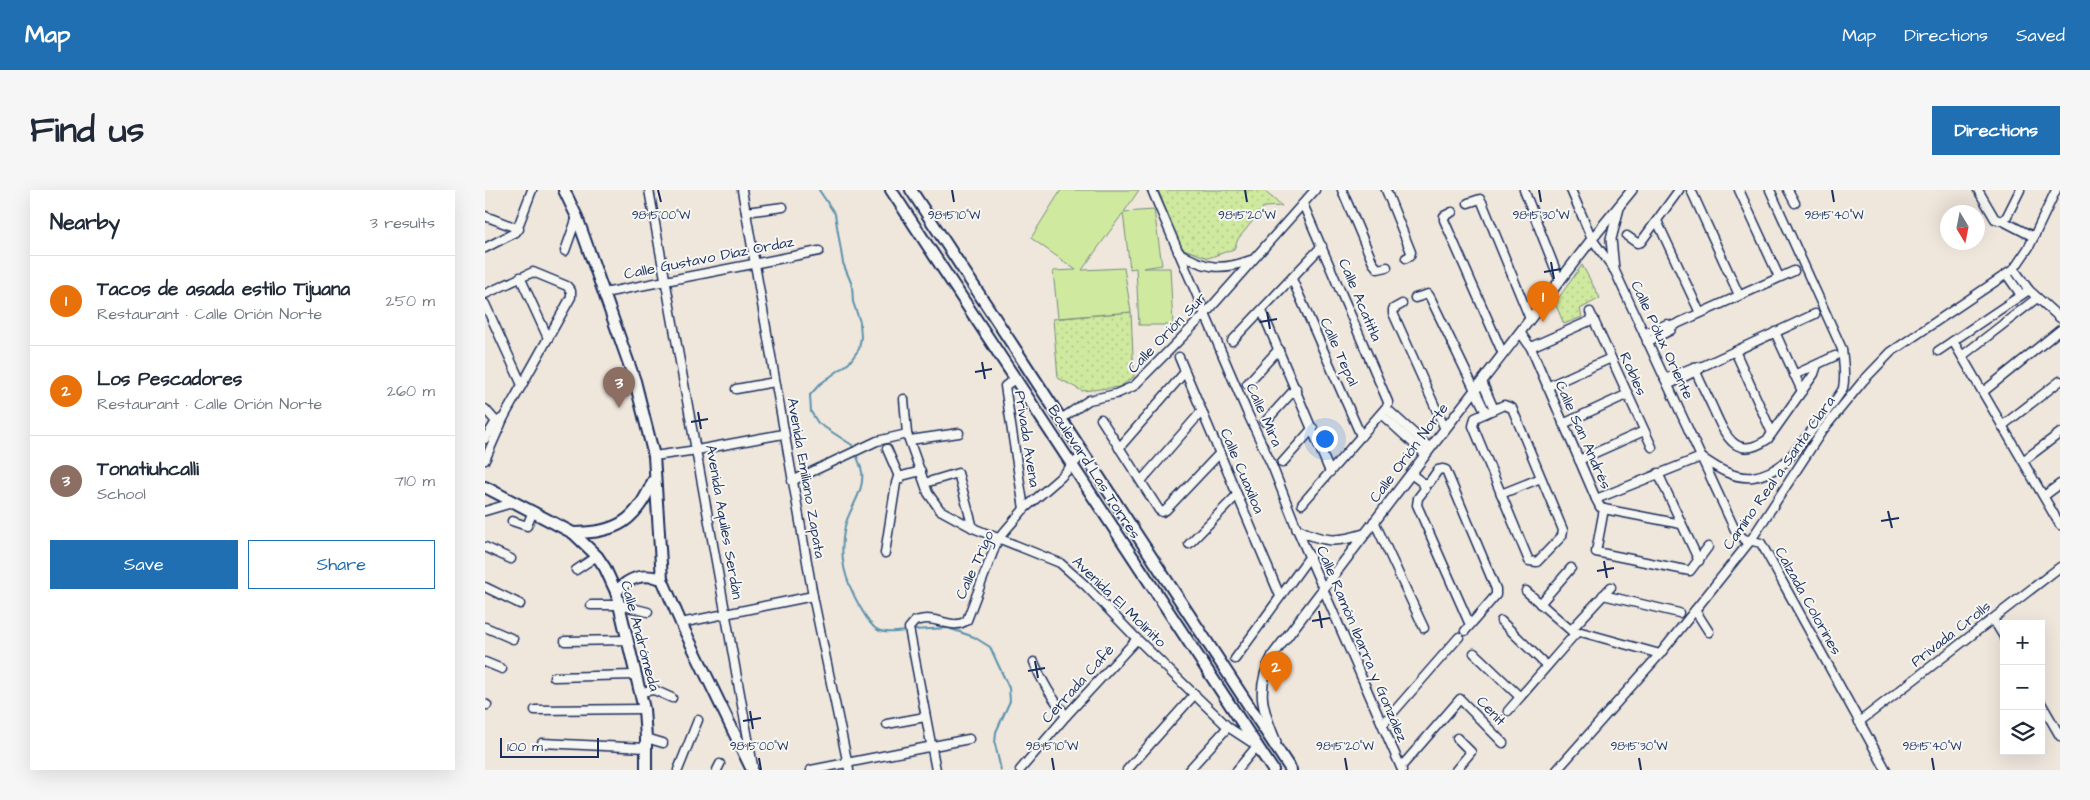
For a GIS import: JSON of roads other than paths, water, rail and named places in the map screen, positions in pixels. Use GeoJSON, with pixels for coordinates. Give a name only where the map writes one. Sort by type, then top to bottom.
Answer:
{"type":"FeatureCollection","features":[{"type":"Feature","properties":{"kind":"main road"},"geometry":{"type":"LineString","coordinates":[[564,190],[577,217],[635,381],[654,456],[654,478],[663,579],[681,624],[741,750],[753,770]]}},
{"type":"Feature","properties":{"kind":"main road","name":"Boulevard Las Torres"},"geometry":{"type":"LineString","coordinates":[[891,190],[1273,770]]}},
{"type":"Feature","properties":{"kind":"main road","name":"Boulevard Las Torres"},"geometry":{"type":"LineString","coordinates":[[911,190],[1291,770]]}},
{"type":"Feature","properties":{"kind":"main road"},"geometry":{"type":"LineString","coordinates":[[573,533],[593,533],[624,523],[637,511],[646,497],[654,478]]}},
{"type":"Feature","properties":{"kind":"main road","name":"Calle Andrómeda"},"geometry":{"type":"LineString","coordinates":[[485,487],[512,503],[533,511],[573,533],[597,556],[616,592],[640,692],[646,743],[645,770]]}},
{"type":"Feature","properties":{"kind":"main road"},"geometry":{"type":"LineString","coordinates":[[616,592],[623,584],[637,577],[653,576],[663,579]]}},
{"type":"Feature","properties":{"kind":"street"},"geometry":{"type":"LineString","coordinates":[[485,248],[512,235],[519,229],[532,190]]}},
{"type":"Feature","properties":{"kind":"street","name":"Avenida Aquiles Serdán"},"geometry":{"type":"LineString","coordinates":[[649,190],[753,770]]}},
{"type":"Feature","properties":{"kind":"street","name":"Avenida Emiliano Zapata"},"geometry":{"type":"LineString","coordinates":[[742,190],[756,263],[783,434],[813,596],[848,767]]}},
{"type":"Feature","properties":{"kind":"street","name":"Calle Mira"},"geometry":{"type":"LineString","coordinates":[[1152,190],[1273,468],[1297,529]]}},
{"type":"Feature","properties":{"kind":"street","name":"Calle Orión Sur"},"geometry":{"type":"LineString","coordinates":[[1061,419],[1089,400],[1116,394],[1134,386],[1206,313],[1315,190]]}},
{"type":"Feature","properties":{"kind":"street"},"geometry":{"type":"LineString","coordinates":[[1342,190],[1373,263],[1378,269],[1387,267]]}},
{"type":"Feature","properties":{"kind":"street"},"geometry":{"type":"LineString","coordinates":[[1386,190],[1411,252],[1410,256],[1406,258]]}},
{"type":"Feature","properties":{"kind":"street"},"geometry":{"type":"LineString","coordinates":[[1524,190],[1560,281]]}},
{"type":"Feature","properties":{"kind":"street","name":"Calle Pólux Oriente"},"geometry":{"type":"LineString","coordinates":[[1571,190],[1592,238],[1614,269],[1701,456]]}},
{"type":"Feature","properties":{"kind":"street"},"geometry":{"type":"LineString","coordinates":[[1627,236],[1639,243],[1679,190]]}},
{"type":"Feature","properties":{"kind":"street"},"geometry":{"type":"LineString","coordinates":[[1691,190],[1739,295]]}},
{"type":"Feature","properties":{"kind":"street"},"geometry":{"type":"LineString","coordinates":[[1739,190],[1779,277]]}},
{"type":"Feature","properties":{"kind":"street"},"geometry":{"type":"LineString","coordinates":[[1596,499],[1701,456],[1721,471],[1740,477],[1752,477],[1774,470],[1786,462],[1797,450],[1843,389],[1844,365],[1842,350],[1770,190]]}},
{"type":"Feature","properties":{"kind":"street"},"geometry":{"type":"LineString","coordinates":[[1788,190],[1795,203]]}},
{"type":"Feature","properties":{"kind":"street"},"geometry":{"type":"LineString","coordinates":[[1977,190],[1993,217],[2034,237]]}},
{"type":"Feature","properties":{"kind":"street"},"geometry":{"type":"LineString","coordinates":[[2003,221],[2019,190]]}},
{"type":"Feature","properties":{"kind":"street","name":"Camino Real a Santa Clara"},"geometry":{"type":"LineString","coordinates":[[1557,770],[1660,654],[1751,540],[1822,431],[1851,394],[1891,352],[2014,269],[2034,237],[2056,190]]}},
{"type":"Feature","properties":{"kind":"street","name":"Calle Orión Norte"},"geometry":{"type":"LineString","coordinates":[[1280,752],[1262,701],[1261,687],[1265,670],[1273,656],[1323,588],[1629,191]]}},
{"type":"Feature","properties":{"kind":"street"},"geometry":{"type":"LineString","coordinates":[[1468,203],[1480,199],[1482,202],[1530,319]]}},
{"type":"Feature","properties":{"kind":"street","name":"Calle Acatitla"},"geometry":{"type":"LineString","coordinates":[[1303,204],[1387,399],[1388,405],[1383,411]]}},
{"type":"Feature","properties":{"kind":"street"},"geometry":{"type":"LineString","coordinates":[[1614,269],[1611,239],[1619,206]]}},
{"type":"Feature","properties":{"kind":"street"},"geometry":{"type":"LineString","coordinates":[[746,212],[783,207]]}},
{"type":"Feature","properties":{"kind":"street"},"geometry":{"type":"LineString","coordinates":[[1451,212],[1444,216],[1445,220],[1503,354]]}},
{"type":"Feature","properties":{"kind":"street"},"geometry":{"type":"LineString","coordinates":[[485,216],[519,229]]}},
{"type":"Feature","properties":{"kind":"street"},"geometry":{"type":"LineString","coordinates":[[565,251],[577,217]]}},
{"type":"Feature","properties":{"kind":"street"},"geometry":{"type":"LineString","coordinates":[[1657,221],[1700,313]]}},
{"type":"Feature","properties":{"kind":"street"},"geometry":{"type":"LineString","coordinates":[[1232,341],[1322,246]]}},
{"type":"Feature","properties":{"kind":"street","name":"Calle Gustavo Díaz Ordaz"},"geometry":{"type":"LineString","coordinates":[[604,293],[819,251]]}},
{"type":"Feature","properties":{"kind":"street","name":"Calle Orión Sur"},"geometry":{"type":"LineString","coordinates":[[1178,252],[1195,262],[1211,267],[1226,268],[1253,259]]}},
{"type":"Feature","properties":{"kind":"street"},"geometry":{"type":"LineString","coordinates":[[2014,269],[2029,290],[2060,318]]}},
{"type":"Feature","properties":{"kind":"street"},"geometry":{"type":"LineString","coordinates":[[1646,338],[1667,324],[1672,326],[1794,271]]}},
{"type":"Feature","properties":{"kind":"street"},"geometry":{"type":"LineString","coordinates":[[485,294],[529,273],[535,272],[567,286],[571,291],[571,297],[499,425],[485,460]]}},
{"type":"Feature","properties":{"kind":"street"},"geometry":{"type":"LineString","coordinates":[[2007,274],[2021,295]]}},
{"type":"Feature","properties":{"kind":"street"},"geometry":{"type":"LineString","coordinates":[[520,277],[548,338]]}},
{"type":"Feature","properties":{"kind":"street","name":"Calle Tepal"},"geometry":{"type":"LineString","coordinates":[[1292,279],[1361,436]]}},
{"type":"Feature","properties":{"kind":"street"},"geometry":{"type":"LineString","coordinates":[[1938,350],[2029,290]]}},
{"type":"Feature","properties":{"kind":"street"},"geometry":{"type":"LineString","coordinates":[[1415,298],[1424,294],[1428,294],[1430,297],[1486,413]]}},
{"type":"Feature","properties":{"kind":"street"},"geometry":{"type":"LineString","coordinates":[[1962,356],[2037,298]]}},
{"type":"Feature","properties":{"kind":"street"},"geometry":{"type":"LineString","coordinates":[[485,304],[522,385]]}},
{"type":"Feature","properties":{"kind":"street"},"geometry":{"type":"LineString","coordinates":[[1402,304],[1393,309],[1393,313],[1445,429]]}},
{"type":"Feature","properties":{"kind":"street"},"geometry":{"type":"LineString","coordinates":[[1262,311],[1330,472]]}},
{"type":"Feature","properties":{"kind":"street"},"geometry":{"type":"LineString","coordinates":[[1666,382],[1815,314]]}},
{"type":"Feature","properties":{"kind":"street","name":"Robles"},"geometry":{"type":"LineString","coordinates":[[1532,347],[1592,316],[1652,447]]}},
{"type":"Feature","properties":{"kind":"street"},"geometry":{"type":"LineString","coordinates":[[1983,392],[2060,330]]}},
{"type":"Feature","properties":{"kind":"street","name":"Calle San Andrés"},"geometry":{"type":"LineString","coordinates":[[1522,331],[1532,347],[1547,387],[1596,499],[1600,507],[1604,509],[1596,552],[1690,571],[1699,561]]}},
{"type":"Feature","properties":{"kind":"street"},"geometry":{"type":"LineString","coordinates":[[1775,332],[1802,391]]}},
{"type":"Feature","properties":{"kind":"street"},"geometry":{"type":"LineString","coordinates":[[1953,341],[2060,524]]}},
{"type":"Feature","properties":{"kind":"street"},"geometry":{"type":"LineString","coordinates":[[1247,384],[1279,349]]}},
{"type":"Feature","properties":{"kind":"street"},"geometry":{"type":"LineString","coordinates":[[1735,351],[1772,433]]}},
{"type":"Feature","properties":{"kind":"street"},"geometry":{"type":"LineString","coordinates":[[1794,375],[1835,356]]}},
{"type":"Feature","properties":{"kind":"street","name":"Calle Cuaxiloa"},"geometry":{"type":"LineString","coordinates":[[1179,357],[1280,596]]}},
{"type":"Feature","properties":{"kind":"street"},"geometry":{"type":"LineString","coordinates":[[1547,387],[1611,358]]}},
{"type":"Feature","properties":{"kind":"street"},"geometry":{"type":"LineString","coordinates":[[1695,369],[1725,436],[1740,447],[1751,448],[1759,446],[1772,433],[1814,374],[1817,365]]}},
{"type":"Feature","properties":{"kind":"street"},"geometry":{"type":"LineString","coordinates":[[1119,448],[1185,372]]}},
{"type":"Feature","properties":{"kind":"street","name":"Privada Avena"},"geometry":{"type":"LineString","coordinates":[[1015,379],[1005,386],[1024,509]]}},
{"type":"Feature","properties":{"kind":"street"},"geometry":{"type":"LineString","coordinates":[[2003,426],[2060,380]]}},
{"type":"Feature","properties":{"kind":"street"},"geometry":{"type":"LineString","coordinates":[[736,389],[775,382]]}},
{"type":"Feature","properties":{"kind":"street"},"geometry":{"type":"LineString","coordinates":[[1482,382],[1494,409]]}},
{"type":"Feature","properties":{"kind":"street"},"geometry":{"type":"LineString","coordinates":[[1265,422],[1296,388]]}},
{"type":"Feature","properties":{"kind":"street"},"geometry":{"type":"LineString","coordinates":[[1843,389],[1851,394]]}},
{"type":"Feature","properties":{"kind":"street"},"geometry":{"type":"LineString","coordinates":[[1563,424],[1628,394]]}},
{"type":"Feature","properties":{"kind":"street","name":"Avenida El Molinito"},"geometry":{"type":"LineString","coordinates":[[904,399],[909,437],[931,499],[940,510],[973,528],[1060,563],[1085,585],[1137,639],[1228,727],[1257,746]]}},
{"type":"Feature","properties":{"kind":"street"},"geometry":{"type":"LineString","coordinates":[[1505,405],[1512,408],[1563,533],[1537,562],[1529,561],[1473,426],[1475,418],[1494,409],[1505,405]]}},
{"type":"Feature","properties":{"kind":"street"},"geometry":{"type":"LineString","coordinates":[[485,409],[499,425]]}},
{"type":"Feature","properties":{"kind":"street"},"geometry":{"type":"LineString","coordinates":[[1141,481],[1202,411]]}},
{"type":"Feature","properties":{"kind":"street"},"geometry":{"type":"LineString","coordinates":[[1302,504],[1383,411],[1428,451]]}},
{"type":"Feature","properties":{"kind":"street"},"geometry":{"type":"LineString","coordinates":[[1101,419],[1162,512],[1220,453]]}},
{"type":"Feature","properties":{"kind":"street"},"geometry":{"type":"LineString","coordinates":[[485,440],[499,425]]}},
{"type":"Feature","properties":{"kind":"street"},"geometry":{"type":"LineString","coordinates":[[1282,463],[1313,428]]}},
{"type":"Feature","properties":{"kind":"street"},"geometry":{"type":"LineString","coordinates":[[1579,460],[1644,431]]}},
{"type":"Feature","properties":{"kind":"street"},"geometry":{"type":"LineString","coordinates":[[792,481],[863,447],[893,436],[909,437],[959,433]]}},
{"type":"Feature","properties":{"kind":"street"},"geometry":{"type":"LineString","coordinates":[[2023,462],[2060,433]]}},
{"type":"Feature","properties":{"kind":"street"},"geometry":{"type":"LineString","coordinates":[[654,456],[783,434]]}},
{"type":"Feature","properties":{"kind":"street"},"geometry":{"type":"LineString","coordinates":[[885,553],[898,480],[887,449]]}},
{"type":"Feature","properties":{"kind":"street","name":"Calle Trigo"},"geometry":{"type":"LineString","coordinates":[[925,717],[909,632],[915,621],[927,619],[962,624],[967,620],[998,539],[1024,509],[1083,454]]}},
{"type":"Feature","properties":{"kind":"street","name":"Calzada Colorines"},"geometry":{"type":"LineString","coordinates":[[1701,456],[1735,530],[1744,539],[1761,543],[1886,770]]}},
{"type":"Feature","properties":{"kind":"street"},"geometry":{"type":"LineString","coordinates":[[1383,724],[1465,631],[1496,595],[1497,589],[1446,470],[1443,469],[1439,470],[1426,485],[1418,498],[1417,505],[1465,631]]}},
{"type":"Feature","properties":{"kind":"street"},"geometry":{"type":"LineString","coordinates":[[1658,473],[1699,561]]}},
{"type":"Feature","properties":{"kind":"street"},"geometry":{"type":"LineString","coordinates":[[898,480],[958,474],[973,528]]}},
{"type":"Feature","properties":{"kind":"street"},"geometry":{"type":"LineString","coordinates":[[1411,474],[1426,485]]}},
{"type":"Feature","properties":{"kind":"street"},"geometry":{"type":"LineString","coordinates":[[1501,494],[1541,478]]}},
{"type":"Feature","properties":{"kind":"street"},"geometry":{"type":"LineString","coordinates":[[2044,496],[2060,484]]}},
{"type":"Feature","properties":{"kind":"street"},"geometry":{"type":"LineString","coordinates":[[1189,544],[1237,495]]}},
{"type":"Feature","properties":{"kind":"street"},"geometry":{"type":"LineString","coordinates":[[485,511],[512,503]]}},
{"type":"Feature","properties":{"kind":"street"},"geometry":{"type":"LineString","coordinates":[[1604,509],[1681,524]]}},
{"type":"Feature","properties":{"kind":"street"},"geometry":{"type":"LineString","coordinates":[[512,521],[527,526],[533,511]]}},
{"type":"Feature","properties":{"kind":"street"},"geometry":{"type":"LineString","coordinates":[[1375,521],[1424,628]]}},
{"type":"Feature","properties":{"kind":"street"},"geometry":{"type":"LineString","coordinates":[[1297,529],[1313,537],[1329,541],[1346,540],[1365,534]]}},
{"type":"Feature","properties":{"kind":"street","name":"Calle Ramón Ibarra y González"},"geometry":{"type":"LineString","coordinates":[[1297,529],[1401,768]]}},
{"type":"Feature","properties":{"kind":"street"},"geometry":{"type":"LineString","coordinates":[[485,547],[511,559]]}},
{"type":"Feature","properties":{"kind":"street"},"geometry":{"type":"LineString","coordinates":[[1699,561],[1708,547]]}},
{"type":"Feature","properties":{"kind":"street"},"geometry":{"type":"LineString","coordinates":[[576,570],[597,556]]}},
{"type":"Feature","properties":{"kind":"street"},"geometry":{"type":"LineString","coordinates":[[1235,659],[1310,556]]}},
{"type":"Feature","properties":{"kind":"street","name":"Privada Crolls"},"geometry":{"type":"LineString","coordinates":[[1859,722],[2060,567]]}},
{"type":"Feature","properties":{"kind":"street"},"geometry":{"type":"LineString","coordinates":[[1540,604],[1571,568]]}},
{"type":"Feature","properties":{"kind":"street"},"geometry":{"type":"LineString","coordinates":[[485,587],[519,604]]}},
{"type":"Feature","properties":{"kind":"street"},"geometry":{"type":"LineString","coordinates":[[1508,711],[1611,587]]}},
{"type":"Feature","properties":{"kind":"street"},"geometry":{"type":"LineString","coordinates":[[1526,591],[1573,632],[1581,632],[1660,654]]}},
{"type":"Feature","properties":{"kind":"street"},"geometry":{"type":"LineString","coordinates":[[1603,595],[1679,613]]}},
{"type":"Feature","properties":{"kind":"street"},"geometry":{"type":"LineString","coordinates":[[681,624],[813,596]]}},
{"type":"Feature","properties":{"kind":"street"},"geometry":{"type":"LineString","coordinates":[[591,605],[620,605],[648,612]]}},
{"type":"Feature","properties":{"kind":"street"},"geometry":{"type":"LineString","coordinates":[[1695,610],[1709,632]]}},
{"type":"Feature","properties":{"kind":"street"},"geometry":{"type":"LineString","coordinates":[[1993,619],[2000,630]]}},
{"type":"Feature","properties":{"kind":"street"},"geometry":{"type":"LineString","coordinates":[[1501,621],[1547,666]]}},
{"type":"Feature","properties":{"kind":"street"},"geometry":{"type":"LineString","coordinates":[[485,627],[513,639]]}},
{"type":"Feature","properties":{"kind":"street","name":"Cerrada Café"},"geometry":{"type":"LineString","coordinates":[[1020,770],[1066,716],[1137,639]]}},
{"type":"Feature","properties":{"kind":"street"},"geometry":{"type":"LineString","coordinates":[[565,641],[628,640]]}},
{"type":"Feature","properties":{"kind":"street"},"geometry":{"type":"LineString","coordinates":[[1475,652],[1520,697]]}},
{"type":"Feature","properties":{"kind":"street"},"geometry":{"type":"LineString","coordinates":[[485,662],[502,669]]}},
{"type":"Feature","properties":{"kind":"street"},"geometry":{"type":"LineString","coordinates":[[1034,662],[1050,695],[1066,716]]}},
{"type":"Feature","properties":{"kind":"street"},"geometry":{"type":"LineString","coordinates":[[553,677],[635,675]]}},
{"type":"Feature","properties":{"kind":"street"},"geometry":{"type":"LineString","coordinates":[[640,692],[653,690],[672,698]]}},
{"type":"Feature","properties":{"kind":"street"},"geometry":{"type":"LineString","coordinates":[[1127,770],[1195,694]]}},
{"type":"Feature","properties":{"kind":"street","name":"Cenit"},"geometry":{"type":"LineString","coordinates":[[1401,768],[1460,699],[1503,743]]}},
{"type":"Feature","properties":{"kind":"street"},"geometry":{"type":"LineString","coordinates":[[535,710],[643,709]]}},
{"type":"Feature","properties":{"kind":"street"},"geometry":{"type":"LineString","coordinates":[[2045,710],[2060,736]]}},
{"type":"Feature","properties":{"kind":"street"},"geometry":{"type":"LineString","coordinates":[[887,724],[925,717],[936,770]]}},
{"type":"Feature","properties":{"kind":"street"},"geometry":{"type":"LineString","coordinates":[[678,770],[699,720]]}},
{"type":"Feature","properties":{"kind":"street"},"geometry":{"type":"LineString","coordinates":[[1189,770],[1228,727]]}},
{"type":"Feature","properties":{"kind":"street"},"geometry":{"type":"LineString","coordinates":[[1456,770],[1471,752],[1457,738]]}},
{"type":"Feature","properties":{"kind":"street"},"geometry":{"type":"LineString","coordinates":[[811,770],[848,767],[931,746],[969,739]]}},
{"type":"Feature","properties":{"kind":"street"},"geometry":{"type":"LineString","coordinates":[[542,743],[663,743]]}},
{"type":"Feature","properties":{"kind":"street"},"geometry":{"type":"LineString","coordinates":[[1237,770],[1257,746]]}},
{"type":"Feature","properties":{"kind":"waterway"},"geometry":{"type":"LineString","coordinates":[[819,190],[835,214],[843,263],[852,285],[853,302],[860,322],[861,337],[859,349],[849,363],[820,384],[810,395],[811,412],[818,423],[852,445],[854,450]]}},
{"type":"Feature","properties":{"kind":"waterway"},"geometry":{"type":"LineString","coordinates":[[856,454],[862,470],[862,479],[859,493],[845,526],[842,548],[844,568],[850,587],[860,607],[874,627],[883,632],[908,631]]}},
{"type":"Feature","properties":{"kind":"waterway"},"geometry":{"type":"LineString","coordinates":[[913,630],[948,628],[974,637],[990,647],[1009,688],[1010,701],[996,732],[995,744],[1001,770]]}},
{"type":"Feature","properties":{"kind":"place","name":"Tacos de asada estilo Tijuana"},"geometry":{"type":"Point","coordinates":[1543,322]}},
{"type":"Feature","properties":{"kind":"place","name":"Tonatiuhcalli"},"geometry":{"type":"Point","coordinates":[619,408]}},
{"type":"Feature","properties":{"kind":"place","name":"Los Pescadores"},"geometry":{"type":"Point","coordinates":[1276,692]}}]}
